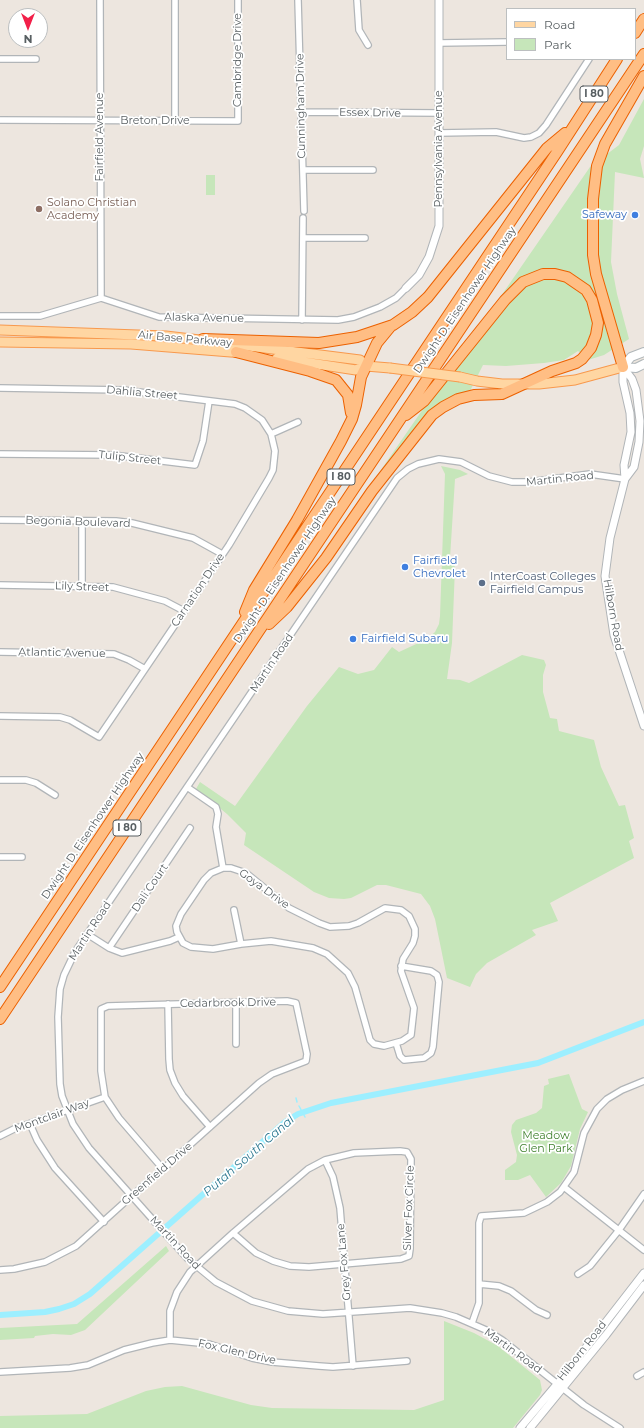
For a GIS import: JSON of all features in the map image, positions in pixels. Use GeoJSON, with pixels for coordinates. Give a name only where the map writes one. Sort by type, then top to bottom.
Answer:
{"type":"FeatureCollection","features":[{"type":"Feature","properties":{"kind":"highway"},"geometry":{"type":"LineString","coordinates":[[636,31],[644,19]]}},
{"type":"Feature","properties":{"kind":"highway","name":"Dwight D. Eisenhower Highway"},"geometry":{"type":"LineString","coordinates":[[0,1019],[644,54]]}},
{"type":"Feature","properties":{"kind":"highway","name":"Dwight D. Eisenhower Highway"},"geometry":{"type":"LineString","coordinates":[[0,987],[239,630],[616,60]]}},
{"type":"Feature","properties":{"kind":"highway"},"geometry":{"type":"LineString","coordinates":[[623,367],[596,274],[593,255],[593,199],[597,166],[605,144],[644,76]]}},
{"type":"Feature","properties":{"kind":"highway"},"geometry":{"type":"LineString","coordinates":[[239,630],[254,590],[297,520],[352,420],[361,377],[377,343],[393,325],[412,312],[428,297],[547,148],[571,128]]}},
{"type":"Feature","properties":{"kind":"highway"},"geometry":{"type":"LineString","coordinates":[[255,638],[287,607],[326,558],[372,491],[432,415],[458,399],[474,395],[502,394],[552,371],[576,363],[582,359],[593,341],[598,323],[592,300],[586,290],[567,277],[555,274],[543,274],[522,282],[505,300],[424,401],[400,419]]}},
{"type":"Feature","properties":{"kind":"highway"},"geometry":{"type":"LineString","coordinates":[[203,339],[319,343],[357,337],[393,325]]}},
{"type":"Feature","properties":{"kind":"highway"},"geometry":{"type":"LineString","coordinates":[[236,352],[323,374],[336,380],[348,395],[352,420]]}},
{"type":"Feature","properties":{"kind":"main road","name":"Air Base Parkway"},"geometry":{"type":"LineString","coordinates":[[0,330],[203,339],[360,360],[366,366]]}},
{"type":"Feature","properties":{"kind":"main road","name":"Air Base Parkway"},"geometry":{"type":"LineString","coordinates":[[0,342],[131,344],[236,352],[356,370],[366,366],[390,368],[460,377],[477,381],[523,385],[575,380],[623,367]]}},
{"type":"Feature","properties":{"kind":"main road"},"geometry":{"type":"LineString","coordinates":[[623,367],[631,357],[644,352]]}},
{"type":"Feature","properties":{"kind":"main road"},"geometry":{"type":"LineString","coordinates":[[623,367],[636,368],[644,364]]}},
{"type":"Feature","properties":{"kind":"street","name":"Fairfield Avenue"},"geometry":{"type":"LineString","coordinates":[[100,0],[101,298]]}},
{"type":"Feature","properties":{"kind":"street"},"geometry":{"type":"LineString","coordinates":[[175,0],[175,120]]}},
{"type":"Feature","properties":{"kind":"street","name":"Cambridge Drive"},"geometry":{"type":"LineString","coordinates":[[238,0],[238,121]]}},
{"type":"Feature","properties":{"kind":"street","name":"Cunningham Drive"},"geometry":{"type":"LineString","coordinates":[[298,0],[304,211]]}},
{"type":"Feature","properties":{"kind":"street"},"geometry":{"type":"LineString","coordinates":[[357,0],[360,30],[368,45]]}},
{"type":"Feature","properties":{"kind":"street","name":"Pennsylvania Avenue"},"geometry":{"type":"LineString","coordinates":[[406,288],[419,275],[429,257],[439,226],[439,0]]}},
{"type":"Feature","properties":{"kind":"street"},"geometry":{"type":"LineString","coordinates":[[439,43],[506,42]]}},
{"type":"Feature","properties":{"kind":"street"},"geometry":{"type":"LineString","coordinates":[[0,59],[36,59]]}},
{"type":"Feature","properties":{"kind":"street"},"geometry":{"type":"LineString","coordinates":[[438,133],[496,132],[524,138],[531,137],[539,133],[546,125],[587,60]]}},
{"type":"Feature","properties":{"kind":"street","name":"Essex Drive"},"geometry":{"type":"LineString","coordinates":[[301,112],[439,113]]}},
{"type":"Feature","properties":{"kind":"street","name":"Breton Drive"},"geometry":{"type":"LineString","coordinates":[[0,120],[238,121]]}},
{"type":"Feature","properties":{"kind":"street"},"geometry":{"type":"LineString","coordinates":[[304,170],[373,170]]}},
{"type":"Feature","properties":{"kind":"street"},"geometry":{"type":"LineString","coordinates":[[302,320],[303,218]]}},
{"type":"Feature","properties":{"kind":"street"},"geometry":{"type":"LineString","coordinates":[[303,238],[365,238]]}},
{"type":"Feature","properties":{"kind":"street","name":"Alaska Avenue"},"geometry":{"type":"LineString","coordinates":[[101,298],[159,317],[338,320],[354,317],[380,307],[396,298],[406,288]]}},
{"type":"Feature","properties":{"kind":"street"},"geometry":{"type":"LineString","coordinates":[[0,316],[40,316],[101,298]]}},
{"type":"Feature","properties":{"kind":"street","name":"Hilborn Road"},"geometry":{"type":"LineString","coordinates":[[623,367],[632,379],[636,390],[640,421],[639,442],[634,467],[625,479],[610,538],[605,576],[614,636],[644,726]]}},
{"type":"Feature","properties":{"kind":"street","name":"Dahlia Street"},"geometry":{"type":"LineString","coordinates":[[0,388],[123,390],[209,401],[246,408],[262,420],[271,434]]}},
{"type":"Feature","properties":{"kind":"street","name":"Tulip Street"},"geometry":{"type":"LineString","coordinates":[[0,454],[113,455],[195,465],[203,441],[209,401]]}},
{"type":"Feature","properties":{"kind":"street"},"geometry":{"type":"LineString","coordinates":[[271,434],[298,422]]}},
{"type":"Feature","properties":{"kind":"street","name":"Carnation Drive"},"geometry":{"type":"LineString","coordinates":[[0,716],[60,717],[75,723],[99,737],[222,554],[273,470],[275,451],[271,434]]}},
{"type":"Feature","properties":{"kind":"street","name":"Martin Road"},"geometry":{"type":"LineString","coordinates":[[620,1428],[560,1386],[502,1340],[472,1323],[442,1313],[410,1308],[305,1313],[267,1306],[233,1293],[216,1282],[196,1266],[169,1238],[82,1139],[67,1110],[60,1084],[58,1003],[60,989],[69,964],[87,934],[385,494],[403,472],[418,464],[439,459],[461,462],[489,476],[512,482],[529,482],[590,474],[625,479]]}},
{"type":"Feature","properties":{"kind":"street","name":"Begonia Boulevard"},"geometry":{"type":"LineString","coordinates":[[0,520],[132,523],[193,538],[222,554]]}},
{"type":"Feature","properties":{"kind":"street"},"geometry":{"type":"LineString","coordinates":[[82,521],[82,586]]}},
{"type":"Feature","properties":{"kind":"street","name":"Lily Street"},"geometry":{"type":"LineString","coordinates":[[0,585],[113,587],[165,601],[184,611]]}},
{"type":"Feature","properties":{"kind":"street","name":"Atlantic Avenue"},"geometry":{"type":"LineString","coordinates":[[0,652],[109,654],[122,657],[145,669]]}},
{"type":"Feature","properties":{"kind":"street"},"geometry":{"type":"LineString","coordinates":[[0,780],[26,780],[36,783],[56,795]]}},
{"type":"Feature","properties":{"kind":"street","name":"Goya Drive"},"geometry":{"type":"LineString","coordinates":[[187,787],[216,807],[218,814],[216,827],[223,868]]}},
{"type":"Feature","properties":{"kind":"street","name":"Dali Court"},"geometry":{"type":"LineString","coordinates":[[109,948],[190,828]]}},
{"type":"Feature","properties":{"kind":"street"},"geometry":{"type":"LineString","coordinates":[[0,857],[22,857]]}},
{"type":"Feature","properties":{"kind":"street","name":"Goya Drive"},"geometry":{"type":"LineString","coordinates":[[179,937],[176,926],[181,914],[204,880],[211,873],[223,868],[237,869],[246,873],[289,908],[330,927],[349,926],[358,923],[385,908],[401,910],[409,916],[415,928],[413,943],[401,966]]}},
{"type":"Feature","properties":{"kind":"street"},"geometry":{"type":"LineString","coordinates":[[234,910],[240,944]]}},
{"type":"Feature","properties":{"kind":"street"},"geometry":{"type":"LineString","coordinates":[[87,934],[116,952],[128,953],[179,937],[183,943],[199,949],[213,949],[240,944],[271,941],[284,942],[312,948],[327,954],[342,966],[352,980],[370,1040],[379,1046],[396,1043],[410,1035],[414,1014],[413,1002],[402,978],[401,966],[431,971],[437,975],[440,982],[434,1047],[431,1053],[424,1058],[404,1060],[400,1056],[396,1043]]}},
{"type":"Feature","properties":{"kind":"street","name":"Cedarbrook Drive"},"geometry":{"type":"LineString","coordinates":[[105,1097],[101,1071],[101,1009],[108,1006],[287,1001],[296,1003],[307,1054],[306,1061]]}},
{"type":"Feature","properties":{"kind":"street"},"geometry":{"type":"LineString","coordinates":[[236,1003],[236,1044]]}},
{"type":"Feature","properties":{"kind":"street"},"geometry":{"type":"LineString","coordinates":[[168,1004],[169,1059],[172,1077],[183,1096],[210,1127]]}},
{"type":"Feature","properties":{"kind":"street","name":"Greenfield Drive"},"geometry":{"type":"LineString","coordinates":[[0,1270],[30,1266],[60,1255],[76,1246],[268,1077],[286,1068],[306,1061]]}},
{"type":"Feature","properties":{"kind":"street"},"geometry":{"type":"LineString","coordinates":[[472,1323],[479,1303],[479,1223],[481,1216],[512,1214],[535,1209],[548,1202],[564,1186],[574,1172],[584,1133],[597,1109],[607,1099],[644,1080]]}},
{"type":"Feature","properties":{"kind":"street"},"geometry":{"type":"LineString","coordinates":[[105,1097],[119,1118],[163,1169]]}},
{"type":"Feature","properties":{"kind":"street","name":"Montclair Way"},"geometry":{"type":"LineString","coordinates":[[0,1136],[105,1097]]}},
{"type":"Feature","properties":{"kind":"street"},"geometry":{"type":"LineString","coordinates":[[30,1124],[37,1140],[55,1168],[104,1222]]}},
{"type":"Feature","properties":{"kind":"street","name":"Silver Fox Circle"},"geometry":{"type":"LineString","coordinates":[[170,1340],[170,1311],[176,1292],[182,1282],[196,1266],[233,1233],[308,1169],[325,1160],[354,1153],[400,1151],[407,1152],[411,1159],[409,1256],[401,1259],[345,1264],[309,1267],[290,1266],[273,1261],[256,1253],[233,1233]]}},
{"type":"Feature","properties":{"kind":"street","name":"Grey Fox Lane"},"geometry":{"type":"LineString","coordinates":[[325,1160],[333,1177],[340,1208],[353,1366]]}},
{"type":"Feature","properties":{"kind":"street"},"geometry":{"type":"LineString","coordinates":[[564,1186],[644,1250]]}},
{"type":"Feature","properties":{"kind":"street"},"geometry":{"type":"LineString","coordinates":[[578,1274],[590,1266],[619,1230],[644,1194]]}},
{"type":"Feature","properties":{"kind":"street","name":"Hilborn Road"},"geometry":{"type":"LineString","coordinates":[[530,1428],[644,1273]]}},
{"type":"Feature","properties":{"kind":"street"},"geometry":{"type":"LineString","coordinates":[[479,1284],[499,1286],[511,1291],[536,1310],[547,1315]]}},
{"type":"Feature","properties":{"kind":"street","name":"Hilborn Road"},"geometry":{"type":"LineString","coordinates":[[520,1428],[560,1386],[644,1285]]}},
{"type":"Feature","properties":{"kind":"street","name":"Fox Glen Drive"},"geometry":{"type":"LineString","coordinates":[[0,1372],[82,1366],[124,1350],[170,1340],[209,1344],[252,1358],[272,1362],[333,1367],[407,1361]]}},
{"type":"Feature","properties":{"kind":"street"},"geometry":{"type":"LineString","coordinates":[[637,1376],[644,1372]]}},
{"type":"Feature","properties":{"kind":"green space"},"geometry":{"type":"Polygon","coordinates":[[[644,99],[644,146],[640,159],[644,178],[615,172],[611,262],[617,294],[629,339],[604,355],[588,360],[578,351],[564,360],[544,363],[506,366],[483,365],[470,391],[430,412],[374,480],[590,167],[619,145],[644,99]]]}},
{"type":"Feature","properties":{"kind":"green space"},"geometry":{"type":"Polygon","coordinates":[[[206,175],[215,175],[215,195],[206,195],[206,175]]]}},
{"type":"Feature","properties":{"kind":"green space"},"geometry":{"type":"Polygon","coordinates":[[[441,466],[460,470],[468,474],[455,479],[450,558],[455,567],[452,643],[447,679],[460,680],[469,683],[522,655],[544,660],[546,665],[543,675],[543,692],[550,718],[557,719],[559,731],[594,740],[601,767],[619,806],[625,805],[634,838],[629,841],[634,858],[550,903],[558,921],[532,930],[536,935],[487,963],[476,974],[470,987],[447,978],[435,919],[430,906],[421,894],[386,885],[377,885],[351,898],[344,899],[329,898],[314,892],[244,845],[246,833],[227,814],[196,789],[200,782],[235,806],[307,706],[339,667],[358,674],[374,670],[392,647],[399,652],[427,639],[435,632],[439,624],[440,616],[445,474],[441,466]]]}},
{"type":"Feature","properties":{"kind":"green space","name":"Meadow Glen Park"},"geometry":{"type":"Polygon","coordinates":[[[569,1074],[582,1109],[588,1112],[580,1129],[571,1166],[561,1183],[546,1197],[530,1175],[518,1180],[505,1180],[505,1170],[516,1162],[517,1155],[511,1132],[512,1125],[516,1120],[536,1113],[542,1108],[544,1086],[549,1084],[548,1079],[569,1074]]]}},
{"type":"Feature","properties":{"kind":"green space"},"geometry":{"type":"Polygon","coordinates":[[[166,1246],[169,1251],[85,1330],[71,1335],[53,1334],[35,1336],[34,1338],[0,1340],[0,1328],[77,1324],[166,1246]]]}},
{"type":"Feature","properties":{"kind":"green space"},"geometry":{"type":"Polygon","coordinates":[[[444,1321],[474,1333],[498,1346],[540,1380],[542,1390],[540,1395],[513,1428],[0,1428],[0,1416],[87,1414],[146,1391],[165,1387],[182,1386],[251,1405],[272,1408],[414,1410],[444,1400],[444,1321]]]}},
{"type":"Feature","properties":{"kind":"waterway","name":"Putah South Canal"},"geometry":{"type":"LineString","coordinates":[[0,1315],[45,1312],[59,1309],[74,1304],[90,1294],[285,1122],[298,1114],[331,1103],[538,1063],[644,1022]]}},
{"type":"Feature","properties":{"kind":"waterway"},"geometry":{"type":"LineString","coordinates":[[296,1098],[297,1102]]}},
{"type":"Feature","properties":{"kind":"waterway","name":"Putah South Canal"},"geometry":{"type":"LineString","coordinates":[[299,1106],[305,1117]]}},
{"type":"Feature","properties":{"kind":"place","name":"Solano Christian Academy"},"geometry":{"type":"Point","coordinates":[39,209]}},
{"type":"Feature","properties":{"kind":"place","name":"Safeway"},"geometry":{"type":"Point","coordinates":[635,215]}},
{"type":"Feature","properties":{"kind":"place","name":"Fairfield Chevrolet"},"geometry":{"type":"Point","coordinates":[405,567]}},
{"type":"Feature","properties":{"kind":"place","name":"InterCoast Colleges Fairfield Campus"},"geometry":{"type":"Point","coordinates":[482,583]}},
{"type":"Feature","properties":{"kind":"place","name":"Fairfield Subaru"},"geometry":{"type":"Point","coordinates":[353,639]}}]}
